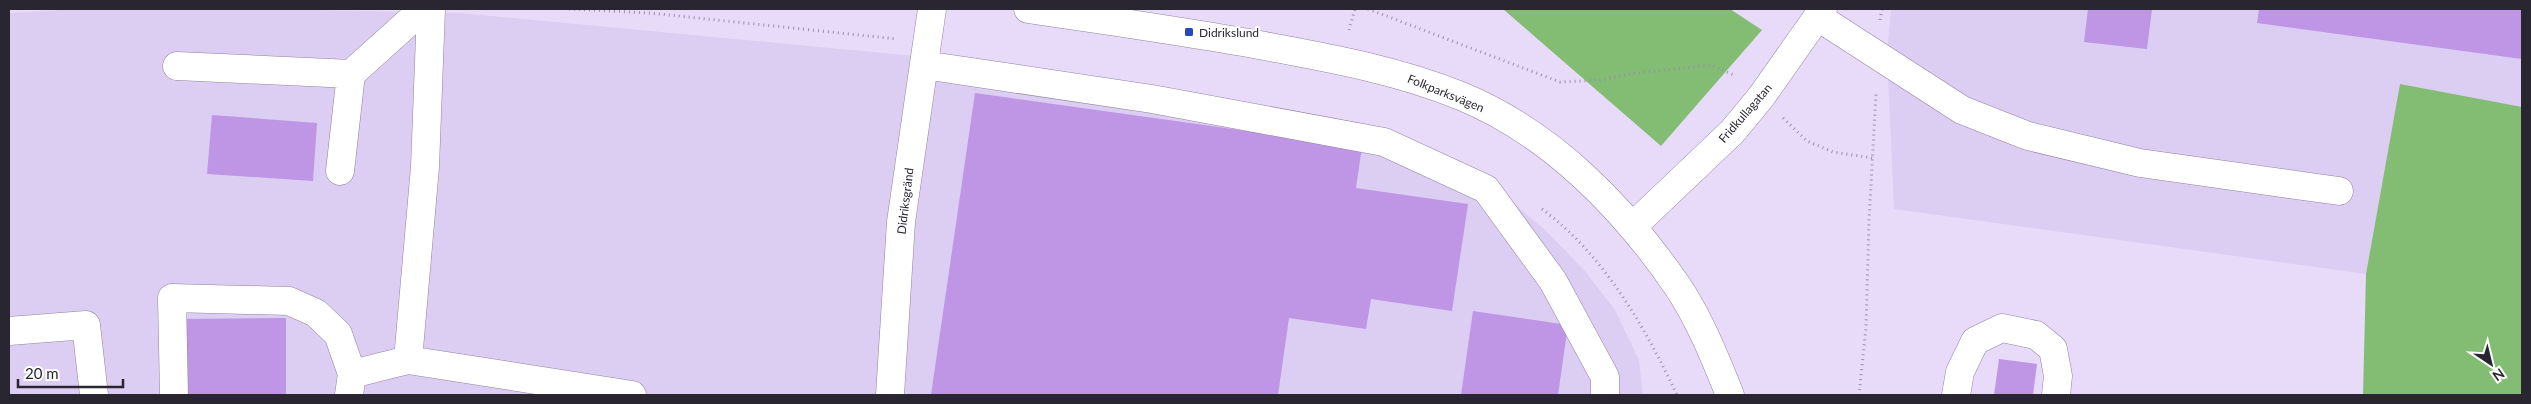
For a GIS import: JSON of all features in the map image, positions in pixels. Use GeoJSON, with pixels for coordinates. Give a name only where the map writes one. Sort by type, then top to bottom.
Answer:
{"type":"FeatureCollection","features":[{"type":"Feature","properties":{"kind":"main road"},"geometry":{"type":"LineString","coordinates":[[340,171],[351,74],[422,9]]}},
{"type":"Feature","properties":{"kind":"main road"},"geometry":{"type":"LineString","coordinates":[[408,360],[425,167],[431,9]]}},
{"type":"Feature","properties":{"kind":"main road","name":"Didriksgränd"},"geometry":{"type":"LineString","coordinates":[[890,395],[901,222],[932,9]]}},
{"type":"Feature","properties":{"kind":"main road","name":"Folkparksvägen"},"geometry":{"type":"LineString","coordinates":[[1028,9],[1198,34],[1340,60],[1399,74],[1462,97],[1505,118],[1545,145],[1588,180],[1632,227],[1678,288],[1710,347],[1730,395]]}},
{"type":"Feature","properties":{"kind":"main road"},"geometry":{"type":"LineString","coordinates":[[1821,13],[1878,56],[1962,110],[2028,136],[2140,164],[2340,191]]}},
{"type":"Feature","properties":{"kind":"main road","name":"Fridkullagatan"},"geometry":{"type":"LineString","coordinates":[[1632,227],[1732,132],[1761,97],[1821,13]]}},
{"type":"Feature","properties":{"kind":"main road"},"geometry":{"type":"LineString","coordinates":[[924,65],[1152,99],[1384,142],[1486,189],[1553,281],[1605,377],[1605,395]]}},
{"type":"Feature","properties":{"kind":"main road"},"geometry":{"type":"LineString","coordinates":[[177,66],[351,74]]}},
{"type":"Feature","properties":{"kind":"main road"},"geometry":{"type":"LineString","coordinates":[[174,395],[172,298],[289,301],[316,313],[338,334],[350,385],[408,360],[632,395]]}},
{"type":"Feature","properties":{"kind":"main road"},"geometry":{"type":"LineString","coordinates":[[9,331],[86,325],[94,395]]}},
{"type":"Feature","properties":{"kind":"main road"},"geometry":{"type":"LineString","coordinates":[[1956,395],[1960,372],[1975,341],[2002,328],[2036,336],[2053,349],[2058,376],[2056,395]]}},
{"type":"Feature","properties":{"kind":"path"},"geometry":{"type":"LineString","coordinates":[[1368,9],[1560,82],[1600,80],[1629,74],[1711,65],[1734,75],[1761,97],[1807,141],[1833,152],[1873,158]]}},
{"type":"Feature","properties":{"kind":"path"},"geometry":{"type":"LineString","coordinates":[[1860,395],[1866,328],[1878,56],[1882,9]]}},
{"type":"Feature","properties":{"kind":"shaded area"},"geometry":{"type":"Polygon","coordinates":[[[80,9],[266,9],[460,13],[946,59],[1336,118],[1409,142],[1484,178],[1545,230],[1585,271],[1615,310],[1639,360],[1643,395],[9,395],[9,13],[80,9]]]}},
{"type":"Feature","properties":{"kind":"shaded area"},"geometry":{"type":"Polygon","coordinates":[[[1891,9],[2522,9],[2522,107],[2400,85],[2366,274],[1894,209],[1887,52],[1891,9]]]}},
{"type":"Feature","properties":{"kind":"green space"},"geometry":{"type":"Polygon","coordinates":[[[1503,9],[1730,9],[1762,30],[1661,146],[1503,9]]]}},
{"type":"Feature","properties":{"kind":"green space"},"geometry":{"type":"Polygon","coordinates":[[[2400,84],[2522,107],[2522,395],[2363,395],[2366,274],[2400,84]]]}},
{"type":"Feature","properties":{"kind":"building"},"geometry":{"type":"Polygon","coordinates":[[[2088,9],[2152,9],[2147,49],[2084,42],[2088,9]]]}},
{"type":"Feature","properties":{"kind":"building"},"geometry":{"type":"Polygon","coordinates":[[[2259,9],[2522,9],[2522,59],[2257,23],[2259,9]]]}},
{"type":"Feature","properties":{"kind":"building"},"geometry":{"type":"Polygon","coordinates":[[[975,93],[1362,147],[1356,188],[1468,204],[1452,311],[1371,299],[1366,329],[1289,318],[1278,395],[931,395],[975,93]]]}},
{"type":"Feature","properties":{"kind":"building"},"geometry":{"type":"Polygon","coordinates":[[[212,115],[317,123],[313,181],[207,174],[212,115]]]}},
{"type":"Feature","properties":{"kind":"building"},"geometry":{"type":"Polygon","coordinates":[[[1473,311],[1568,325],[1558,395],[1461,395],[1473,311]]]}},
{"type":"Feature","properties":{"kind":"building"},"geometry":{"type":"Polygon","coordinates":[[[286,318],[286,395],[182,395],[182,319],[286,318]]]}},
{"type":"Feature","properties":{"kind":"building"},"geometry":{"type":"Polygon","coordinates":[[[1999,359],[2037,364],[2033,395],[1994,395],[1999,359]]]}},
{"type":"Feature","properties":{"kind":"place","name":"Didrikslund"},"geometry":{"type":"Point","coordinates":[1189,32]}}]}
